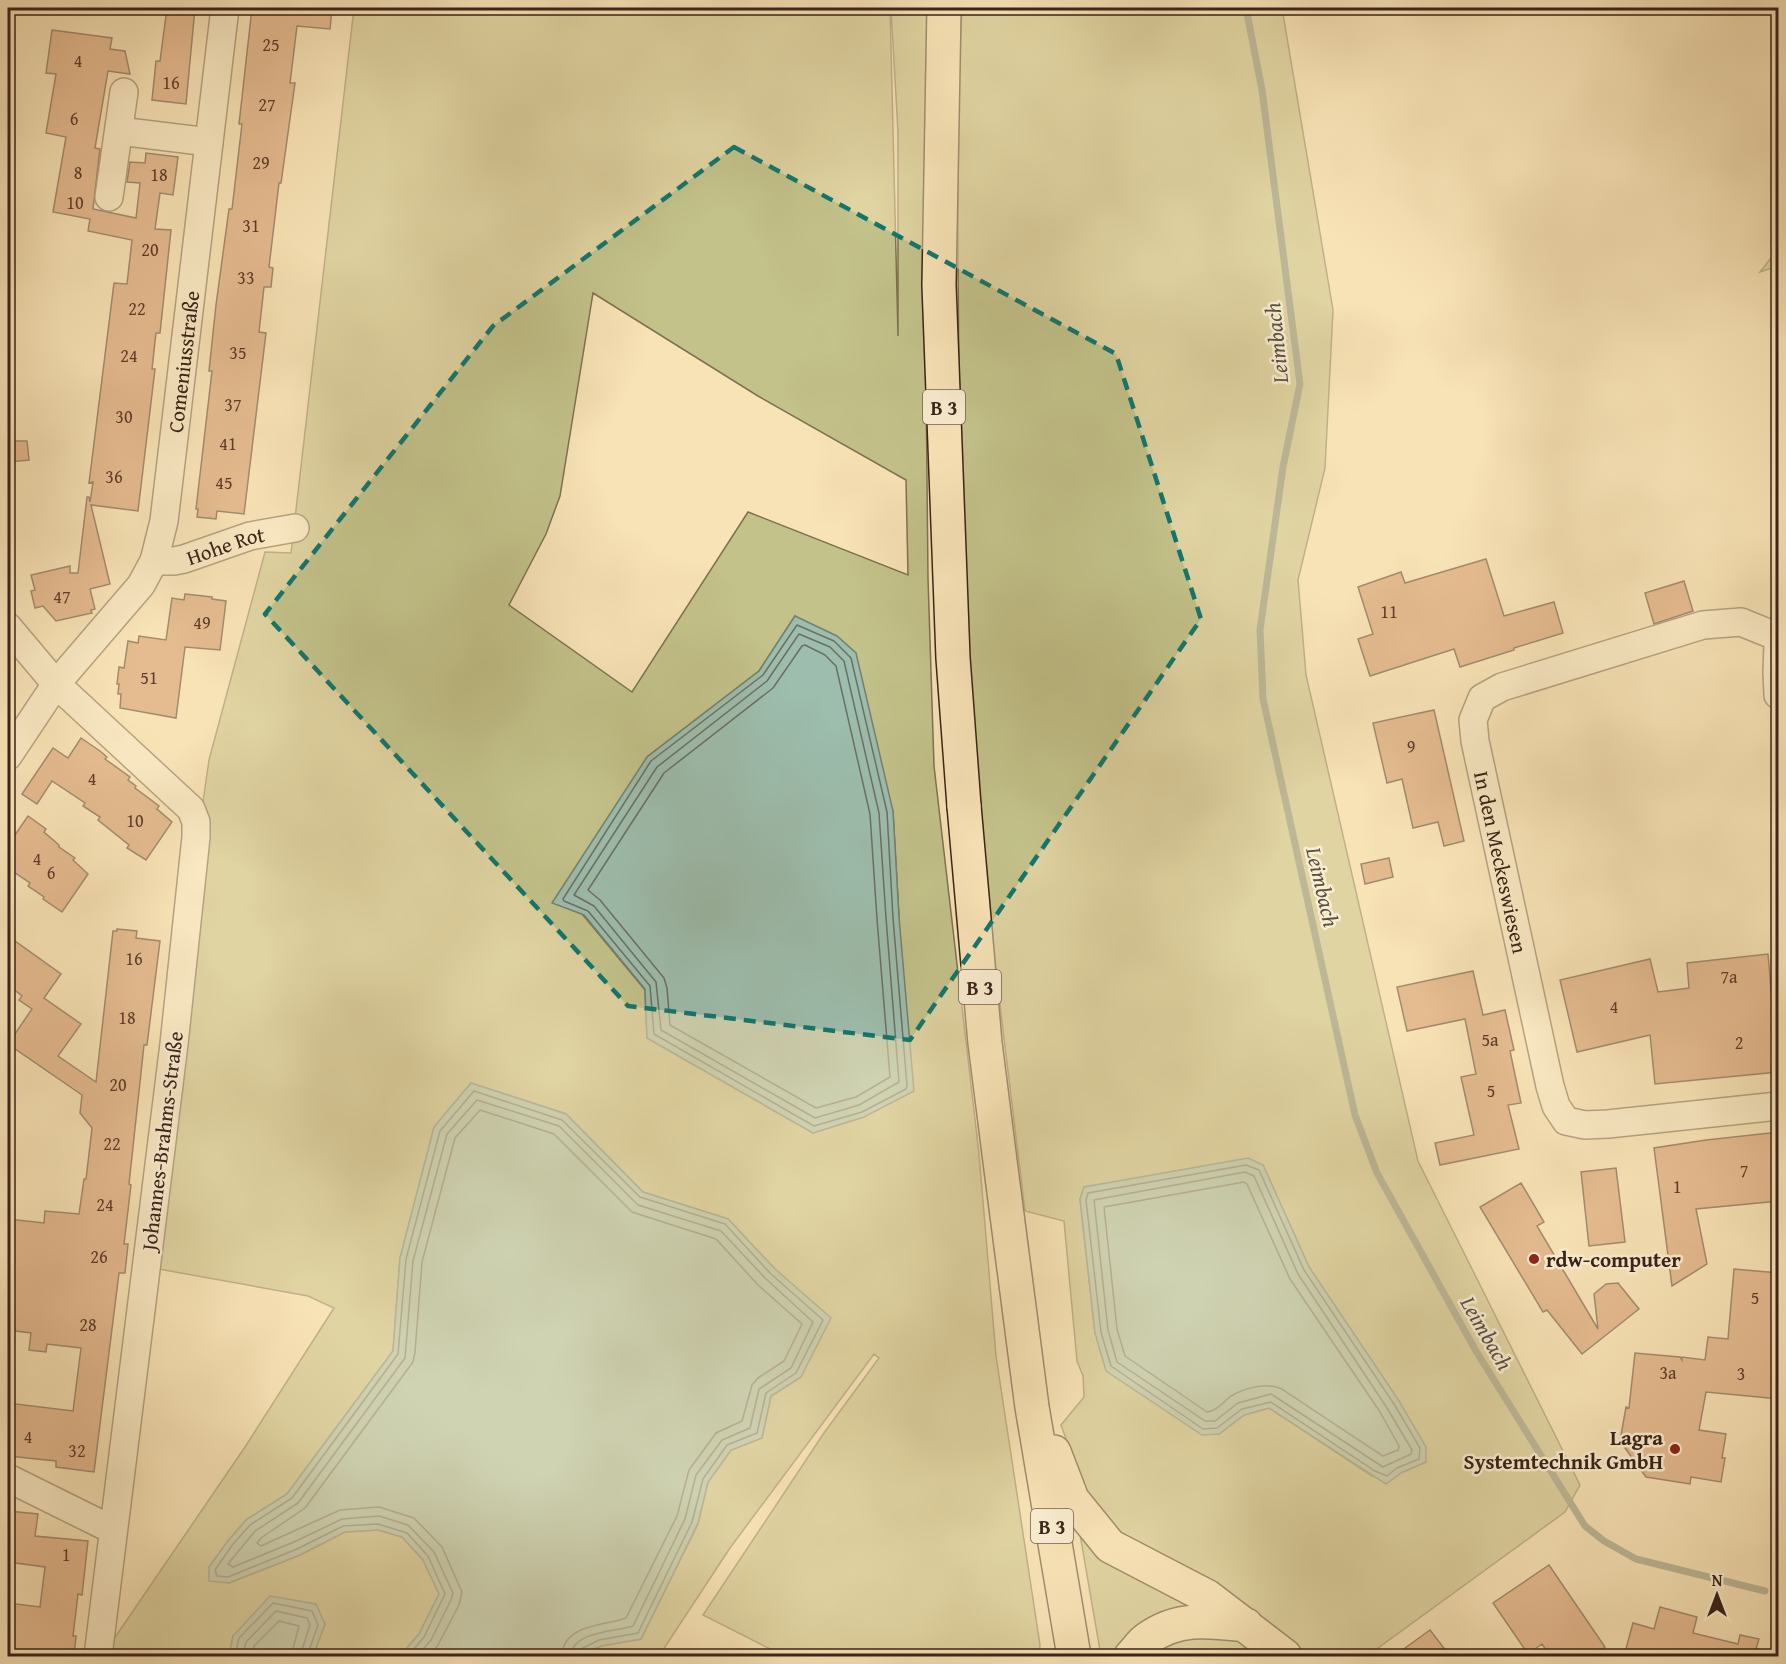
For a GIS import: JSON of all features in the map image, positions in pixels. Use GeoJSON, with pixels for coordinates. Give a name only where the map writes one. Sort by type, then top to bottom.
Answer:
{"type":"FeatureCollection","features":[{"type":"Feature","properties":{"kind":"main road","name":"B 3"},"geometry":{"type":"LineString","coordinates":[[944,8],[939,285],[953,658],[964,806],[985,1043],[1032,1407],[1072,1653]]}},
{"type":"Feature","properties":{"kind":"main road"},"geometry":{"type":"LineString","coordinates":[[1032,1407],[1059,1461],[1072,1499],[1110,1545],[1208,1597],[1285,1656]]}},
{"type":"Feature","properties":{"kind":"main road"},"geometry":{"type":"LineString","coordinates":[[1131,1656],[1146,1639],[1177,1623],[1210,1621],[1246,1625]]}},
{"type":"Feature","properties":{"kind":"street","name":"Comeniusstraße"},"geometry":{"type":"LineString","coordinates":[[8,756],[56,684],[132,597],[154,561],[164,521],[225,8]]}},
{"type":"Feature","properties":{"kind":"street"},"geometry":{"type":"LineString","coordinates":[[109,197],[124,92]]}},
{"type":"Feature","properties":{"kind":"street"},"geometry":{"type":"LineString","coordinates":[[119,131],[208,142]]}},
{"type":"Feature","properties":{"kind":"street","name":"Hohe Rot"},"geometry":{"type":"LineString","coordinates":[[154,561],[184,559],[250,536],[295,528]]}},
{"type":"Feature","properties":{"kind":"street","name":"In den Meckeswiesen"},"geometry":{"type":"LineString","coordinates":[[1779,637],[1741,622],[1703,625],[1502,687],[1482,698],[1473,720],[1475,741],[1550,1086],[1556,1106],[1566,1121],[1585,1125],[1608,1124],[1779,1106]]}},
{"type":"Feature","properties":{"kind":"street","name":"Johannes-Brahms-Straße"},"geometry":{"type":"LineString","coordinates":[[8,627],[56,684],[185,803],[193,813],[196,822],[174,1044],[98,1656]]}},
{"type":"Feature","properties":{"kind":"street"},"geometry":{"type":"LineString","coordinates":[[1779,644],[1777,672],[1779,696]]}},
{"type":"Feature","properties":{"kind":"street"},"geometry":{"type":"LineString","coordinates":[[8,1478],[113,1530]]}},
{"type":"Feature","properties":{"kind":"highlighted area"},"geometry":{"type":"Polygon","coordinates":[[[734,147],[1116,354],[1201,619],[910,1040],[628,1006],[265,614],[493,326],[734,147]]]}},
{"type":"Feature","properties":{"kind":"shaded area"},"geometry":{"type":"Polygon","coordinates":[[[354,8],[890,8],[898,336],[898,132],[891,8],[927,8],[925,279],[928,578],[934,766],[979,1154],[996,1356],[1040,1645],[1039,1656],[784,1656],[703,1615],[824,1433],[879,1358],[874,1354],[730,1548],[659,1656],[579,1656],[601,1646],[641,1639],[698,1524],[708,1482],[731,1450],[762,1438],[771,1396],[801,1377],[774,1268],[728,1219],[643,1192],[566,1114],[471,1083],[434,1127],[400,1258],[393,1351],[287,1494],[246,1520],[209,1567],[229,1583],[300,1555],[345,1532],[378,1530],[402,1537],[423,1560],[439,1594],[419,1634],[400,1656],[313,1656],[325,1624],[233,1636],[229,1656],[105,1656],[105,1652],[245,1447],[334,1308],[308,1296],[153,1268],[201,890],[203,802],[209,760],[265,552],[291,553],[354,8]],[[593,293],[560,496],[546,534],[509,605],[632,692],[748,512],[908,575],[906,480],[758,396],[593,293]],[[795,616],[759,671],[647,757],[583,915],[645,990],[647,1038],[813,1133],[864,1117],[899,917],[893,811],[795,616]]]}},
{"type":"Feature","properties":{"kind":"shaded area"},"geometry":{"type":"Polygon","coordinates":[[[962,8],[1282,8],[1333,310],[1325,468],[1298,580],[1306,675],[1418,1161],[1580,1485],[1565,1512],[1367,1656],[1297,1656],[1117,1541],[1086,1494],[1061,1425],[1084,1397],[1083,1376],[1077,1361],[1064,1221],[1025,1211],[982,857],[964,610],[959,401],[957,101],[962,8]],[[1263,1165],[1084,1187],[1080,1199],[1095,1333],[1219,1434],[1244,1415],[1269,1408],[1372,1476],[1400,1473],[1426,1462],[1399,1401],[1309,1267],[1263,1165]]]}},
{"type":"Feature","properties":{"kind":"shaded area"},"geometry":{"type":"Polygon","coordinates":[[[1778,249],[1778,266],[1760,272],[1778,249]]]}},
{"type":"Feature","properties":{"kind":"shaded area"},"geometry":{"type":"Polygon","coordinates":[[[1078,1523],[1214,1609],[1117,1656],[1101,1656],[1078,1523]]]}},
{"type":"Feature","properties":{"kind":"shaded area"},"geometry":{"type":"Polygon","coordinates":[[[1201,1631],[1239,1640],[1259,1656],[1145,1656],[1173,1638],[1201,1631]]]}},
{"type":"Feature","properties":{"kind":"water"},"geometry":{"type":"Polygon","coordinates":[[[795,616],[837,636],[856,653],[893,811],[899,917],[914,1091],[864,1117],[813,1133],[647,1038],[645,989],[584,915],[552,903],[647,757],[759,671],[795,616]]]}},
{"type":"Feature","properties":{"kind":"water"},"geometry":{"type":"Polygon","coordinates":[[[471,1083],[566,1114],[643,1192],[728,1219],[774,1268],[831,1318],[801,1377],[771,1396],[762,1438],[731,1450],[708,1482],[698,1523],[641,1639],[601,1646],[579,1656],[400,1656],[419,1634],[439,1594],[423,1560],[402,1537],[378,1530],[345,1532],[300,1555],[229,1583],[209,1581],[209,1567],[228,1541],[246,1520],[287,1494],[393,1351],[400,1258],[434,1127],[471,1083]]]}},
{"type":"Feature","properties":{"kind":"water"},"geometry":{"type":"Polygon","coordinates":[[[1248,1158],[1263,1165],[1309,1267],[1399,1401],[1426,1447],[1426,1462],[1401,1473],[1386,1484],[1269,1408],[1244,1415],[1219,1434],[1202,1435],[1106,1371],[1095,1333],[1080,1199],[1084,1187],[1248,1158]]]}},
{"type":"Feature","properties":{"kind":"water"},"geometry":{"type":"Polygon","coordinates":[[[270,1596],[316,1604],[325,1624],[313,1656],[229,1656],[233,1636],[270,1596]]]}},
{"type":"Feature","properties":{"kind":"building"},"geometry":{"type":"Polygon","coordinates":[[[167,8],[195,8],[186,104],[152,100],[156,61],[160,61],[167,8]]]}},
{"type":"Feature","properties":{"kind":"building"},"geometry":{"type":"Polygon","coordinates":[[[252,8],[332,8],[330,29],[297,26],[290,83],[295,83],[281,183],[279,183],[269,267],[273,268],[271,287],[264,287],[259,332],[266,333],[244,514],[217,511],[216,519],[197,517],[198,509],[196,509],[212,371],[209,371],[216,305],[229,209],[232,209],[242,124],[239,124],[252,8]]]}},
{"type":"Feature","properties":{"kind":"building"},"geometry":{"type":"Polygon","coordinates":[[[52,30],[112,38],[110,49],[125,51],[130,74],[108,71],[95,148],[100,149],[93,209],[136,218],[140,183],[127,182],[130,162],[145,163],[146,153],[178,157],[173,195],[160,193],[155,229],[171,230],[160,333],[156,333],[152,369],[155,369],[138,511],[91,505],[110,584],[90,589],[95,609],[91,610],[92,613],[56,621],[43,606],[35,608],[31,591],[35,590],[31,575],[70,566],[70,573],[78,573],[87,497],[90,502],[93,482],[89,483],[114,283],[127,284],[132,240],[88,231],[90,219],[53,212],[66,137],[46,133],[56,74],[46,73],[52,30]]]}},
{"type":"Feature","properties":{"kind":"building"},"geometry":{"type":"Polygon","coordinates":[[[8,441],[27,441],[29,460],[8,462],[8,441]]]}},
{"type":"Feature","properties":{"kind":"building"},"geometry":{"type":"Polygon","coordinates":[[[1486,559],[1504,616],[1554,602],[1563,633],[1460,667],[1454,649],[1370,676],[1358,639],[1373,634],[1358,587],[1401,572],[1405,583],[1486,559]]]}},
{"type":"Feature","properties":{"kind":"building"},"geometry":{"type":"Polygon","coordinates":[[[1684,581],[1693,611],[1654,624],[1645,593],[1684,581]]]}},
{"type":"Feature","properties":{"kind":"building"},"geometry":{"type":"Polygon","coordinates":[[[185,594],[226,601],[220,650],[185,647],[176,718],[120,708],[121,694],[118,694],[119,684],[117,684],[119,667],[124,668],[128,641],[138,643],[139,636],[166,640],[172,598],[184,600],[185,594]]]}},
{"type":"Feature","properties":{"kind":"building"},"geometry":{"type":"Polygon","coordinates":[[[1434,710],[1464,841],[1444,846],[1438,822],[1413,828],[1402,779],[1387,783],[1373,723],[1434,710]]]}},
{"type":"Feature","properties":{"kind":"building"},"geometry":{"type":"Polygon","coordinates":[[[81,738],[130,777],[128,780],[136,786],[135,788],[159,806],[157,809],[172,822],[146,860],[127,848],[129,845],[98,820],[100,817],[83,806],[85,803],[52,781],[37,804],[22,794],[53,748],[68,758],[81,738]]]}},
{"type":"Feature","properties":{"kind":"building"},"geometry":{"type":"Polygon","coordinates":[[[28,816],[46,829],[44,832],[59,847],[75,858],[73,860],[88,874],[62,912],[28,886],[30,883],[8,868],[8,845],[28,816]]]}},
{"type":"Feature","properties":{"kind":"building"},"geometry":{"type":"Polygon","coordinates":[[[1389,858],[1393,877],[1365,884],[1361,864],[1389,858]]]}},
{"type":"Feature","properties":{"kind":"building"},"geometry":{"type":"Polygon","coordinates":[[[117,929],[137,931],[136,938],[160,941],[147,1045],[144,1045],[129,1184],[131,1185],[124,1244],[128,1244],[125,1273],[119,1273],[94,1472],[56,1467],[56,1461],[8,1456],[8,1403],[73,1411],[81,1348],[47,1344],[46,1352],[29,1350],[31,1333],[8,1330],[8,1219],[44,1223],[45,1211],[79,1214],[92,1128],[80,1113],[82,1095],[8,1044],[32,1009],[19,1000],[22,996],[8,985],[8,936],[61,974],[44,998],[81,1024],[58,1056],[96,1082],[113,931],[117,929]]]}},
{"type":"Feature","properties":{"kind":"building"},"geometry":{"type":"Polygon","coordinates":[[[1768,954],[1778,1072],[1655,1084],[1650,1035],[1577,1052],[1560,980],[1650,959],[1658,992],[1689,988],[1687,963],[1768,954]]]}},
{"type":"Feature","properties":{"kind":"building"},"geometry":{"type":"Polygon","coordinates":[[[1473,971],[1483,1015],[1505,1010],[1514,1050],[1510,1051],[1521,1103],[1508,1105],[1519,1149],[1440,1165],[1435,1143],[1474,1135],[1461,1077],[1476,1074],[1465,1019],[1407,1031],[1397,987],[1473,971]]]}},
{"type":"Feature","properties":{"kind":"building"},"geometry":{"type":"Polygon","coordinates":[[[1779,1132],[1779,1201],[1696,1209],[1707,1264],[1672,1286],[1654,1148],[1779,1132]]]}},
{"type":"Feature","properties":{"kind":"building"},"geometry":{"type":"Polygon","coordinates":[[[1616,1168],[1625,1242],[1589,1246],[1581,1172],[1616,1168]]]}},
{"type":"Feature","properties":{"kind":"building","name":"rdw-computer"},"geometry":{"type":"Polygon","coordinates":[[[1521,1183],[1544,1222],[1537,1226],[1598,1329],[1594,1294],[1606,1284],[1618,1283],[1639,1309],[1582,1354],[1547,1310],[1543,1312],[1480,1207],[1521,1183]]]}},
{"type":"Feature","properties":{"kind":"building"},"geometry":{"type":"Polygon","coordinates":[[[1734,1269],[1779,1273],[1779,1399],[1706,1392],[1699,1430],[1726,1434],[1721,1482],[1691,1477],[1690,1484],[1646,1477],[1620,1441],[1626,1407],[1629,1408],[1635,1353],[1680,1357],[1682,1360],[1682,1357],[1705,1360],[1708,1337],[1728,1339],[1734,1269]]]}},
{"type":"Feature","properties":{"kind":"building"},"geometry":{"type":"Polygon","coordinates":[[[8,1511],[38,1514],[35,1536],[88,1541],[82,1595],[78,1594],[73,1636],[76,1636],[74,1656],[8,1656],[8,1603],[40,1607],[45,1567],[8,1562],[8,1511]]]}},
{"type":"Feature","properties":{"kind":"building"},"geometry":{"type":"Polygon","coordinates":[[[1549,1565],[1605,1647],[1592,1656],[1550,1656],[1542,1644],[1528,1654],[1493,1603],[1549,1565]]]}},
{"type":"Feature","properties":{"kind":"building"},"geometry":{"type":"Polygon","coordinates":[[[1660,1607],[1697,1617],[1693,1633],[1738,1644],[1740,1635],[1759,1639],[1756,1649],[1762,1650],[1761,1656],[1624,1656],[1633,1623],[1654,1629],[1660,1607]]]}},
{"type":"Feature","properties":{"kind":"building"},"geometry":{"type":"Polygon","coordinates":[[[1430,1630],[1450,1656],[1394,1656],[1430,1630]]]}},
{"type":"Feature","properties":{"kind":"waterway","name":"Leimbach"},"geometry":{"type":"LineString","coordinates":[[1246,8],[1262,90],[1300,384],[1283,467],[1260,630],[1263,699],[1355,1115],[1377,1173],[1476,1351],[1585,1526],[1604,1541],[1636,1559],[1765,1591]]}},
{"type":"Feature","properties":{"kind":"place","name":"rdw-computer"},"geometry":{"type":"Point","coordinates":[1534,1259]}},
{"type":"Feature","properties":{"kind":"place","name":"Lagra Systemtechnik GmbH"},"geometry":{"type":"Point","coordinates":[1675,1449]}}]}
